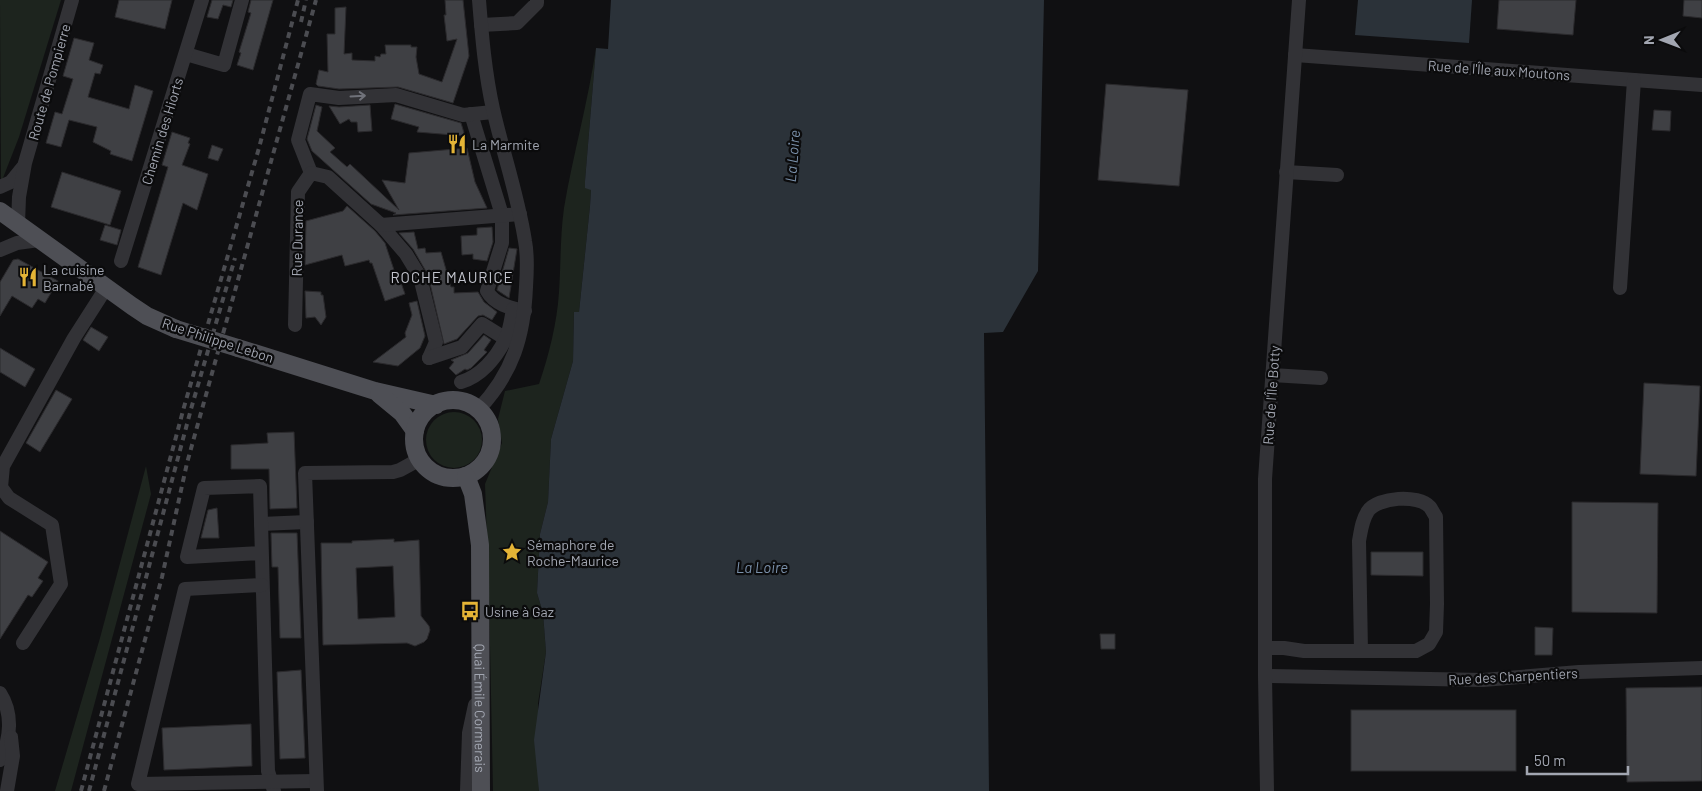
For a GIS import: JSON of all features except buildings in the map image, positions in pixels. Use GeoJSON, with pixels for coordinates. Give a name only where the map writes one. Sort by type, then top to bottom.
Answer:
{"type":"FeatureCollection","features":[{"type":"Feature","properties":{"kind":"main road","name":"Rue Philippe Lebon"},"geometry":{"type":"LineString","coordinates":[[0,211],[147,316],[176,329],[375,391],[436,405]]}},
{"type":"Feature","properties":{"kind":"main road","name":"Rue Philippe Lebon"},"geometry":{"type":"LineString","coordinates":[[375,391],[402,413],[415,431]]}},
{"type":"Feature","properties":{"kind":"main road"},"geometry":{"type":"LineString","coordinates":[[449,401],[472,405],[478,410],[483,415],[492,435],[490,450],[484,463],[473,473],[452,478],[439,476],[427,468],[415,448],[415,431],[422,416],[436,405],[449,401]]}},
{"type":"Feature","properties":{"kind":"main road","name":"Quai Émile Cormerais"},"geometry":{"type":"LineString","coordinates":[[466,476],[473,494],[480,545],[481,791]]}},
{"type":"Feature","properties":{"kind":"street","name":"Route de Pompierre"},"geometry":{"type":"LineString","coordinates":[[18,224],[19,197],[25,163],[72,0]]}},
{"type":"Feature","properties":{"kind":"street","name":"Chemin des Hiorts"},"geometry":{"type":"LineString","coordinates":[[121,261],[202,0]]}},
{"type":"Feature","properties":{"kind":"street"},"geometry":{"type":"LineString","coordinates":[[186,54],[224,65],[242,0]]}},
{"type":"Feature","properties":{"kind":"street"},"geometry":{"type":"LineString","coordinates":[[478,410],[499,384],[510,366],[518,347],[519,310],[527,272],[526,243],[520,214],[486,79],[479,0]]}},
{"type":"Feature","properties":{"kind":"street"},"geometry":{"type":"LineString","coordinates":[[482,25],[517,23],[537,3],[537,0]]}},
{"type":"Feature","properties":{"kind":"street","name":"Rue de l'Île Botty"},"geometry":{"type":"LineString","coordinates":[[1267,791],[1264,676],[1265,479],[1299,0]]}},
{"type":"Feature","properties":{"kind":"street","name":"Rue de l'Île aux Moutons"},"geometry":{"type":"LineString","coordinates":[[1295,55],[1702,85]]}},
{"type":"Feature","properties":{"kind":"street"},"geometry":{"type":"LineString","coordinates":[[1620,288],[1634,80]]}},
{"type":"Feature","properties":{"kind":"street"},"geometry":{"type":"LineString","coordinates":[[493,112],[463,115],[396,95],[339,98],[310,94],[298,140],[310,173],[328,177],[381,224],[406,254],[420,277],[436,342],[429,358],[462,347],[482,324],[506,338]]}},
{"type":"Feature","properties":{"kind":"street"},"geometry":{"type":"LineString","coordinates":[[471,114],[502,215],[502,243],[487,291],[492,300],[519,310]]}},
{"type":"Feature","properties":{"kind":"street","name":"Route de Pompierre"},"geometry":{"type":"LineString","coordinates":[[0,187],[10,182],[25,163]]}},
{"type":"Feature","properties":{"kind":"street"},"geometry":{"type":"LineString","coordinates":[[1286,172],[1337,175]]}},
{"type":"Feature","properties":{"kind":"street","name":"Rue Durance"},"geometry":{"type":"LineString","coordinates":[[295,325],[298,192],[310,173]]}},
{"type":"Feature","properties":{"kind":"street"},"geometry":{"type":"LineString","coordinates":[[381,224],[520,214]]}},
{"type":"Feature","properties":{"kind":"street"},"geometry":{"type":"LineString","coordinates":[[0,250],[17,243],[39,240]]}},
{"type":"Feature","properties":{"kind":"street"},"geometry":{"type":"LineString","coordinates":[[23,643],[61,584],[52,525],[9,498],[0,487],[3,466],[74,338],[106,288]]}},
{"type":"Feature","properties":{"kind":"street"},"geometry":{"type":"LineString","coordinates":[[461,382],[480,373],[494,357],[506,338],[519,310]]}},
{"type":"Feature","properties":{"kind":"street"},"geometry":{"type":"LineString","coordinates":[[1272,374],[1321,378]]}},
{"type":"Feature","properties":{"kind":"street"},"geometry":{"type":"LineString","coordinates":[[262,585],[185,588],[138,784],[193,787],[317,786],[305,473],[393,472],[420,459]]}},
{"type":"Feature","properties":{"kind":"street"},"geometry":{"type":"LineString","coordinates":[[261,553],[187,557],[204,488],[260,486],[268,771],[272,786]]}},
{"type":"Feature","properties":{"kind":"street"},"geometry":{"type":"LineString","coordinates":[[1264,648],[1304,651],[1361,651],[1416,651],[1429,644],[1436,632],[1437,604],[1436,517],[1430,506],[1418,501],[1398,499],[1379,502],[1368,510],[1361,524],[1361,651]]}},
{"type":"Feature","properties":{"kind":"street"},"geometry":{"type":"LineString","coordinates":[[261,524],[307,522]]}},
{"type":"Feature","properties":{"kind":"street","name":"Rue des Charpentiers"},"geometry":{"type":"LineString","coordinates":[[1264,676],[1483,680],[1579,672],[1702,668]]}},
{"type":"Feature","properties":{"kind":"street"},"geometry":{"type":"LineString","coordinates":[[467,791],[470,733],[480,684]]}},
{"type":"Feature","properties":{"kind":"street"},"geometry":{"type":"LineString","coordinates":[[0,693],[4,699],[10,724],[13,756],[7,791]]}},
{"type":"Feature","properties":{"kind":"street"},"geometry":{"type":"LineString","coordinates":[[0,760],[7,747],[10,724]]}},
{"type":"Feature","properties":{"kind":"shaded area"},"geometry":{"type":"Polygon","coordinates":[[[0,0],[61,0],[19,137],[1,183],[0,0]]]}},
{"type":"Feature","properties":{"kind":"shaded area"},"geometry":{"type":"Polygon","coordinates":[[[596,48],[585,181],[591,190],[590,206],[579,312],[574,312],[573,361],[551,439],[548,502],[540,534],[537,593],[543,613],[546,652],[538,703],[539,791],[493,791],[485,484],[502,443],[498,419],[505,391],[539,384],[549,350],[558,304],[564,208],[596,48]]]}},
{"type":"Feature","properties":{"kind":"shaded area"},"geometry":{"type":"Polygon","coordinates":[[[454,412],[465,414],[474,420],[480,429],[482,440],[480,451],[474,460],[465,466],[454,468],[443,466],[434,460],[428,451],[426,440],[428,429],[434,420],[443,414],[454,412]]]}},
{"type":"Feature","properties":{"kind":"shaded area"},"geometry":{"type":"Polygon","coordinates":[[[146,466],[151,494],[71,791],[55,791],[100,638],[146,466]]]}},
{"type":"Feature","properties":{"kind":"water","name":"La Loire"},"geometry":{"type":"Polygon","coordinates":[[[611,0],[1044,0],[1038,271],[1003,332],[984,333],[989,791],[539,791],[534,740],[546,652],[543,613],[537,593],[540,534],[548,502],[551,439],[573,361],[574,312],[579,312],[590,206],[591,190],[585,188],[585,181],[596,48],[608,49],[611,0]]]}},
{"type":"Feature","properties":{"kind":"water"},"geometry":{"type":"Polygon","coordinates":[[[1358,0],[1472,0],[1469,43],[1355,35],[1358,0]]]}},
{"type":"Feature","properties":{"kind":"railway"},"geometry":{"type":"LineString","coordinates":[[81,791],[184,407],[259,148],[298,0]]}},
{"type":"Feature","properties":{"kind":"railway"},"geometry":{"type":"LineString","coordinates":[[301,22],[306,0]]}},
{"type":"Feature","properties":{"kind":"railway"},"geometry":{"type":"LineString","coordinates":[[104,791],[162,577],[187,463],[316,0]]}},
{"type":"Feature","properties":{"kind":"railway"},"geometry":{"type":"LineString","coordinates":[[89,791],[191,409],[235,258]]}},
{"type":"Feature","properties":{"kind":"place","name":"La Marmite"},"geometry":{"type":"Point","coordinates":[457,144]}},
{"type":"Feature","properties":{"kind":"place","name":"La cuisine Barnabé"},"geometry":{"type":"Point","coordinates":[28,277]}},
{"type":"Feature","properties":{"kind":"place","name":"Sémaphore de Roche-Maurice"},"geometry":{"type":"Point","coordinates":[512,552]}},
{"type":"Feature","properties":{"kind":"place","name":"Usine à Gaz"},"geometry":{"type":"Point","coordinates":[470,611]}},
{"type":"Feature","properties":{"kind":"district","name":"ROCHE MAURICE"},"geometry":{"type":"Point","coordinates":[452,277]}}]}
